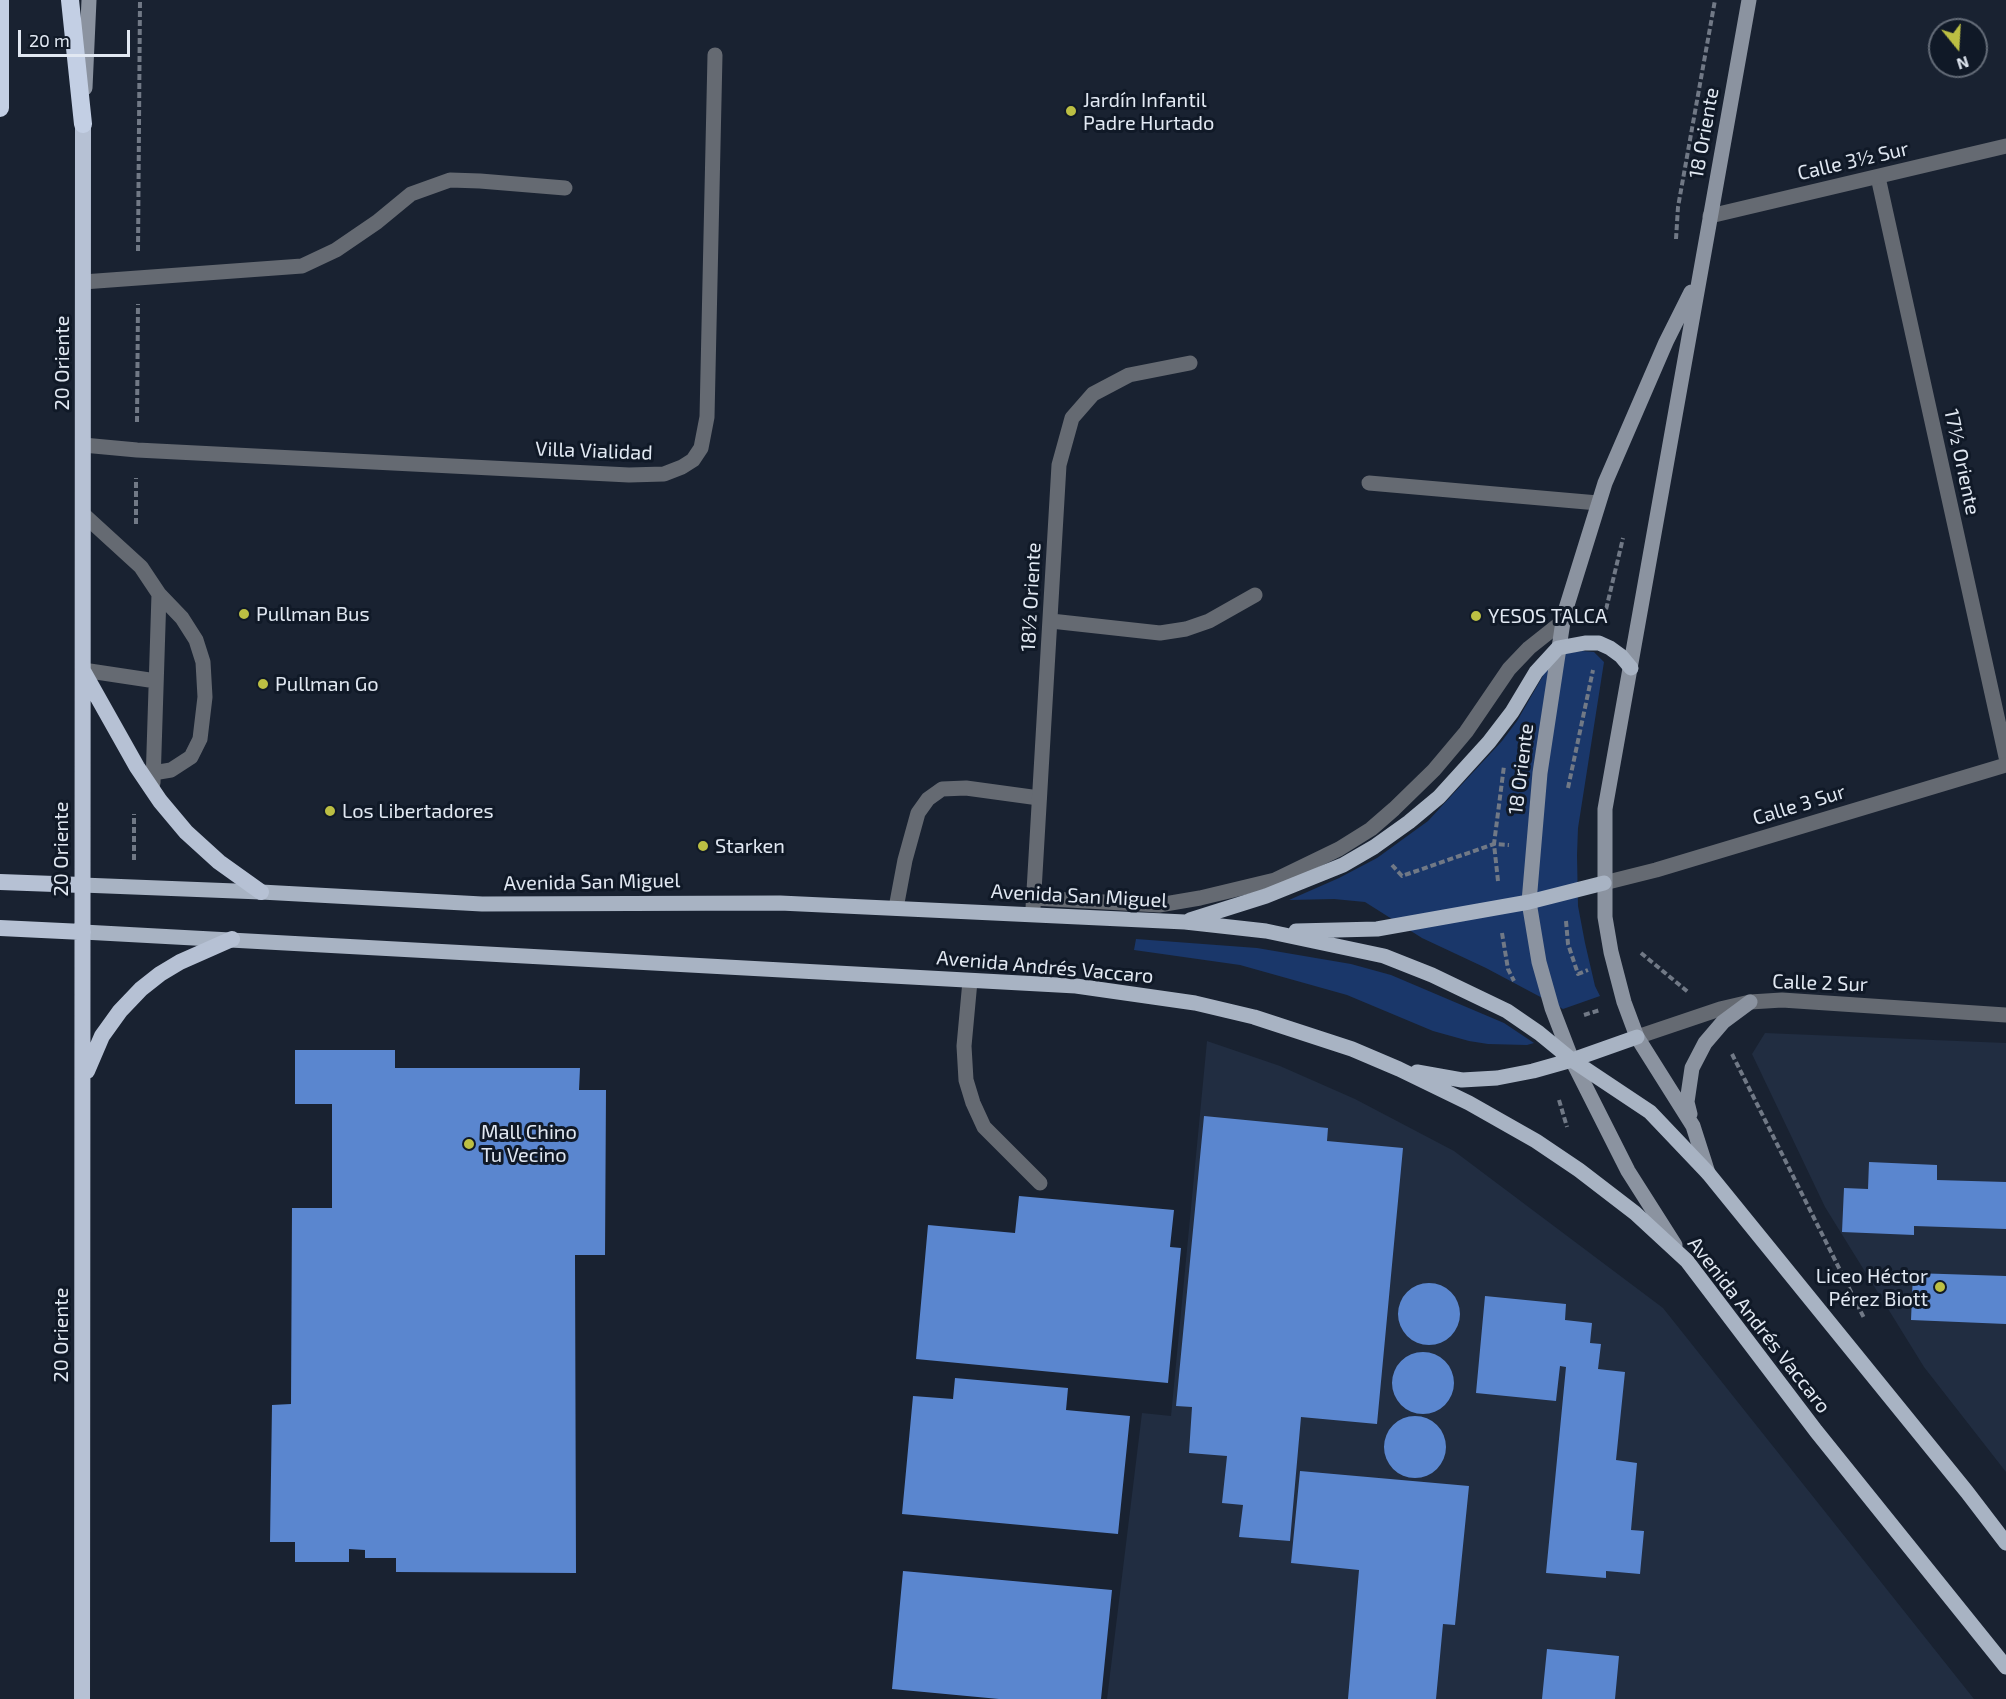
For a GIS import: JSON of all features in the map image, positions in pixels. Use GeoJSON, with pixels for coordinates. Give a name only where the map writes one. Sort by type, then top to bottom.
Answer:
{"type":"FeatureCollection","features":[{"type":"Feature","properties":{"kind":"highway"},"geometry":{"type":"LineString","coordinates":[[0,0],[0,108]]}},
{"type":"Feature","properties":{"kind":"highway"},"geometry":{"type":"LineString","coordinates":[[70,0],[83,124]]}},
{"type":"Feature","properties":{"kind":"highway","name":"20 Oriente"},"geometry":{"type":"LineString","coordinates":[[82,1699],[83,124]]}},
{"type":"Feature","properties":{"kind":"highway"},"geometry":{"type":"LineString","coordinates":[[83,670],[134,762],[153,790],[194,839],[219,862],[261,892]]}},
{"type":"Feature","properties":{"kind":"highway","name":"Avenida San Miguel"},"geometry":{"type":"LineString","coordinates":[[0,882],[82,885]]}},
{"type":"Feature","properties":{"kind":"highway"},"geometry":{"type":"LineString","coordinates":[[0,928],[83,932]]}},
{"type":"Feature","properties":{"kind":"highway"},"geometry":{"type":"LineString","coordinates":[[82,1086],[91,1058],[102,1036],[120,1011],[141,989],[180,962],[232,939]]}},
{"type":"Feature","properties":{"kind":"main road","name":"20 Oriente"},"geometry":{"type":"LineString","coordinates":[[83,124],[89,0]]}},
{"type":"Feature","properties":{"kind":"main road","name":"18 Oriente"},"geometry":{"type":"LineString","coordinates":[[1708,1173],[1693,1126],[1637,1037],[1624,1002],[1613,962],[1605,917],[1605,808],[1749,0]]}},
{"type":"Feature","properties":{"kind":"main road","name":"18 Oriente"},"geometry":{"type":"LineString","coordinates":[[1687,1261],[1666,1233],[1628,1171],[1572,1060],[1552,1008],[1539,962],[1528,902],[1540,773],[1563,621],[1598,503],[1666,342],[1700,273]]}},
{"type":"Feature","properties":{"kind":"main road"},"geometry":{"type":"LineString","coordinates":[[1185,922],[1266,896],[1343,865],[1374,847],[1409,822],[1439,797],[1466,769],[1512,712],[1536,672],[1558,648],[1585,643],[1599,644],[1611,648],[1631,668]]}},
{"type":"Feature","properties":{"kind":"main road"},"geometry":{"type":"LineString","coordinates":[[1266,931],[1377,929],[1528,902],[1604,883]]}},
{"type":"Feature","properties":{"kind":"main road","name":"Avenida San Miguel"},"geometry":{"type":"LineString","coordinates":[[82,885],[482,904],[717,902],[1185,922]]}},
{"type":"Feature","properties":{"kind":"main road"},"geometry":{"type":"LineString","coordinates":[[1185,922],[1266,931],[1384,956],[1432,975],[1507,1011],[1572,1060],[1650,1112],[1708,1173],[1960,1483],[2006,1543]]}},
{"type":"Feature","properties":{"kind":"main road"},"geometry":{"type":"LineString","coordinates":[[83,932],[232,939]]}},
{"type":"Feature","properties":{"kind":"main road","name":"Avenida Andrés Vaccaro"},"geometry":{"type":"LineString","coordinates":[[232,939],[1076,986],[1195,1003],[1254,1017],[1303,1032],[1399,1069],[1469,1103],[1536,1141],[1579,1170],[1635,1213],[1687,1261],[1816,1431],[2006,1667]]}},
{"type":"Feature","properties":{"kind":"main road"},"geometry":{"type":"LineString","coordinates":[[1693,1126],[1687,1102],[1692,1068],[1717,1017],[1750,1002]]}},
{"type":"Feature","properties":{"kind":"main road"},"geometry":{"type":"LineString","coordinates":[[1399,1069],[1462,1080],[1497,1078],[1572,1060],[1637,1037]]}},
{"type":"Feature","properties":{"kind":"street","name":"Villa Vialidad"},"geometry":{"type":"LineString","coordinates":[[83,445],[137,450],[629,475],[664,474],[682,467],[693,460],[701,448],[707,417],[715,55]]}},
{"type":"Feature","properties":{"kind":"street","name":"Calle 3½ Sur"},"geometry":{"type":"LineString","coordinates":[[1710,216],[2006,146]]}},
{"type":"Feature","properties":{"kind":"street","name":"17½ Oriente"},"geometry":{"type":"LineString","coordinates":[[1878,177],[2006,757]]}},
{"type":"Feature","properties":{"kind":"street"},"geometry":{"type":"LineString","coordinates":[[83,282],[302,266],[336,250],[377,222],[411,194],[450,180],[565,189]]}},
{"type":"Feature","properties":{"kind":"street","name":"18½ Oriente"},"geometry":{"type":"LineString","coordinates":[[1032,914],[1059,465],[1072,418],[1093,394],[1129,375],[1190,363]]}},
{"type":"Feature","properties":{"kind":"street"},"geometry":{"type":"LineString","coordinates":[[1369,483],[1598,503]]}},
{"type":"Feature","properties":{"kind":"street"},"geometry":{"type":"LineString","coordinates":[[83,514],[141,567],[159,594],[182,618],[196,640],[203,662],[205,697],[200,739],[191,757],[171,770],[153,773]]}},
{"type":"Feature","properties":{"kind":"street"},"geometry":{"type":"LineString","coordinates":[[153,790],[159,594]]}},
{"type":"Feature","properties":{"kind":"street"},"geometry":{"type":"LineString","coordinates":[[1051,621],[1160,633],[1186,629],[1209,621],[1255,595]]}},
{"type":"Feature","properties":{"kind":"street"},"geometry":{"type":"LineString","coordinates":[[1033,898],[1159,905],[1275,880],[1339,849],[1371,829],[1434,770],[1466,732],[1509,669],[1529,648],[1563,621]]}},
{"type":"Feature","properties":{"kind":"street"},"geometry":{"type":"LineString","coordinates":[[83,670],[156,681]]}},
{"type":"Feature","properties":{"kind":"street","name":"Calle 3 Sur"},"geometry":{"type":"LineString","coordinates":[[1604,883],[1656,870],[2006,765]]}},
{"type":"Feature","properties":{"kind":"street"},"geometry":{"type":"LineString","coordinates":[[896,908],[905,860],[918,813],[927,799],[942,789],[966,788],[1039,798]]}},
{"type":"Feature","properties":{"kind":"street"},"geometry":{"type":"LineString","coordinates":[[970,981],[964,1046],[966,1080],[973,1103],[984,1127],[1040,1183]]}},
{"type":"Feature","properties":{"kind":"street","name":"Calle 2 Sur"},"geometry":{"type":"LineString","coordinates":[[1750,1002],[1782,1000],[2006,1014]]}},
{"type":"Feature","properties":{"kind":"street"},"geometry":{"type":"LineString","coordinates":[[1637,1037],[1717,1017]]}},
{"type":"Feature","properties":{"kind":"path"},"geometry":{"type":"LineString","coordinates":[[136,564],[140,0]]}},
{"type":"Feature","properties":{"kind":"path"},"geometry":{"type":"LineString","coordinates":[[1676,242],[1678,207],[1715,0]]}},
{"type":"Feature","properties":{"kind":"path"},"geometry":{"type":"LineString","coordinates":[[1567,795],[1624,531]]}},
{"type":"Feature","properties":{"kind":"path"},"geometry":{"type":"LineString","coordinates":[[134,762],[134,887]]}},
{"type":"Feature","properties":{"kind":"path"},"geometry":{"type":"LineString","coordinates":[[1374,847],[1402,876],[1494,844],[1534,846]]}},
{"type":"Feature","properties":{"kind":"path"},"geometry":{"type":"LineString","coordinates":[[1564,893],[1568,944],[1578,974],[1641,953],[1717,1017],[1733,1058],[1865,1320]]}},
{"type":"Feature","properties":{"kind":"shaded area"},"geometry":{"type":"Polygon","coordinates":[[[1594,652],[1604,662],[1578,828],[1577,855],[1578,906],[1595,986],[1600,996],[1563,1009],[1486,968],[1422,938],[1365,902],[1334,899],[1289,900],[1377,858],[1428,821],[1502,741],[1517,721],[1552,660],[1561,654],[1594,652]]]}},
{"type":"Feature","properties":{"kind":"shaded area"},"geometry":{"type":"Polygon","coordinates":[[[1136,939],[1257,948],[1351,964],[1391,975],[1504,1023],[1534,1043],[1527,1045],[1488,1044],[1469,1041],[1433,1031],[1347,995],[1240,965],[1134,950],[1136,939]]]}},
{"type":"Feature","properties":{"kind":"shaded area","name":"Liceo Héctor Pérez Biott"},"geometry":{"type":"Polygon","coordinates":[[[1765,1033],[2006,1043],[2006,1472],[1924,1367],[1825,1207],[1752,1054],[1765,1033]]]}},
{"type":"Feature","properties":{"kind":"shaded area"},"geometry":{"type":"Polygon","coordinates":[[[1207,1041],[1280,1066],[1355,1099],[1454,1151],[1663,1308],[1974,1699],[1107,1699],[1142,1413],[1171,1416],[1207,1041]]]}},
{"type":"Feature","properties":{"kind":"building"},"geometry":{"type":"Polygon","coordinates":[[[295,1050],[395,1050],[395,1068],[580,1068],[579,1090],[606,1090],[605,1255],[575,1255],[576,1573],[396,1572],[396,1558],[365,1558],[365,1550],[349,1549],[349,1562],[295,1562],[295,1542],[270,1542],[272,1405],[291,1404],[292,1208],[332,1208],[332,1104],[295,1104],[295,1050]]]}},
{"type":"Feature","properties":{"kind":"building"},"geometry":{"type":"Polygon","coordinates":[[[1204,1116],[1328,1128],[1327,1141],[1403,1148],[1377,1424],[1301,1417],[1290,1541],[1239,1537],[1243,1505],[1222,1503],[1227,1456],[1189,1453],[1192,1407],[1176,1406],[1204,1116]]]}},
{"type":"Feature","properties":{"kind":"building"},"geometry":{"type":"Polygon","coordinates":[[[1869,1162],[1937,1165],[1937,1180],[2006,1182],[2006,1229],[1914,1226],[1914,1235],[1842,1232],[1844,1188],[1868,1189],[1869,1162]]]}},
{"type":"Feature","properties":{"kind":"building"},"geometry":{"type":"Polygon","coordinates":[[[1019,1196],[1174,1210],[1170,1247],[1181,1248],[1168,1383],[916,1359],[928,1225],[1015,1233],[1019,1196]]]}},
{"type":"Feature","properties":{"kind":"building"},"geometry":{"type":"Polygon","coordinates":[[[1913,1273],[2006,1276],[2006,1324],[1911,1320],[1913,1273]]]}},
{"type":"Feature","properties":{"kind":"building"},"geometry":{"type":"Polygon","coordinates":[[[1423,1283],[1435,1283],[1451,1292],[1458,1302],[1460,1314],[1458,1326],[1451,1336],[1435,1345],[1423,1345],[1412,1340],[1403,1331],[1398,1320],[1398,1308],[1403,1297],[1412,1288],[1423,1283]]]}},
{"type":"Feature","properties":{"kind":"building"},"geometry":{"type":"Polygon","coordinates":[[[1485,1296],[1566,1304],[1565,1320],[1592,1323],[1590,1343],[1601,1344],[1598,1369],[1625,1372],[1616,1460],[1637,1463],[1631,1530],[1644,1531],[1640,1574],[1606,1571],[1606,1578],[1546,1573],[1566,1367],[1560,1366],[1556,1401],[1476,1393],[1485,1296]]]}},
{"type":"Feature","properties":{"kind":"building"},"geometry":{"type":"Polygon","coordinates":[[[1417,1352],[1429,1352],[1445,1361],[1452,1371],[1454,1383],[1452,1395],[1445,1405],[1429,1414],[1417,1414],[1406,1409],[1397,1400],[1392,1389],[1392,1377],[1397,1366],[1406,1357],[1417,1352]]]}},
{"type":"Feature","properties":{"kind":"building"},"geometry":{"type":"Polygon","coordinates":[[[955,1378],[1068,1388],[1066,1410],[1130,1416],[1118,1534],[902,1514],[913,1396],[953,1399],[955,1378]]]}},
{"type":"Feature","properties":{"kind":"building"},"geometry":{"type":"Polygon","coordinates":[[[1409,1416],[1421,1416],[1437,1425],[1444,1435],[1446,1447],[1444,1459],[1437,1469],[1421,1478],[1409,1478],[1398,1473],[1389,1464],[1384,1453],[1384,1441],[1389,1430],[1398,1421],[1409,1416]]]}},
{"type":"Feature","properties":{"kind":"building"},"geometry":{"type":"Polygon","coordinates":[[[1300,1471],[1469,1486],[1455,1625],[1443,1624],[1436,1699],[1348,1699],[1359,1570],[1291,1563],[1300,1471]]]}},
{"type":"Feature","properties":{"kind":"building"},"geometry":{"type":"Polygon","coordinates":[[[903,1571],[1112,1590],[1101,1699],[999,1699],[892,1689],[903,1571]]]}},
{"type":"Feature","properties":{"kind":"building"},"geometry":{"type":"Polygon","coordinates":[[[1547,1649],[1619,1656],[1615,1699],[1542,1699],[1547,1649]]]}},
{"type":"Feature","properties":{"kind":"place","name":"Jardín Infantil Padre Hurtado"},"geometry":{"type":"Point","coordinates":[1071,111]}},
{"type":"Feature","properties":{"kind":"place","name":"Pullman Bus"},"geometry":{"type":"Point","coordinates":[244,614]}},
{"type":"Feature","properties":{"kind":"place","name":"YESOS TALCA"},"geometry":{"type":"Point","coordinates":[1476,616]}},
{"type":"Feature","properties":{"kind":"place","name":"Pullman Go"},"geometry":{"type":"Point","coordinates":[263,684]}},
{"type":"Feature","properties":{"kind":"place","name":"Los Libertadores"},"geometry":{"type":"Point","coordinates":[330,811]}},
{"type":"Feature","properties":{"kind":"place","name":"Starken"},"geometry":{"type":"Point","coordinates":[703,846]}},
{"type":"Feature","properties":{"kind":"place","name":"Mall Chino Tu Vecino"},"geometry":{"type":"Point","coordinates":[469,1144]}},
{"type":"Feature","properties":{"kind":"place","name":"Liceo Héctor Pérez Biott"},"geometry":{"type":"Point","coordinates":[1940,1287]}}]}
